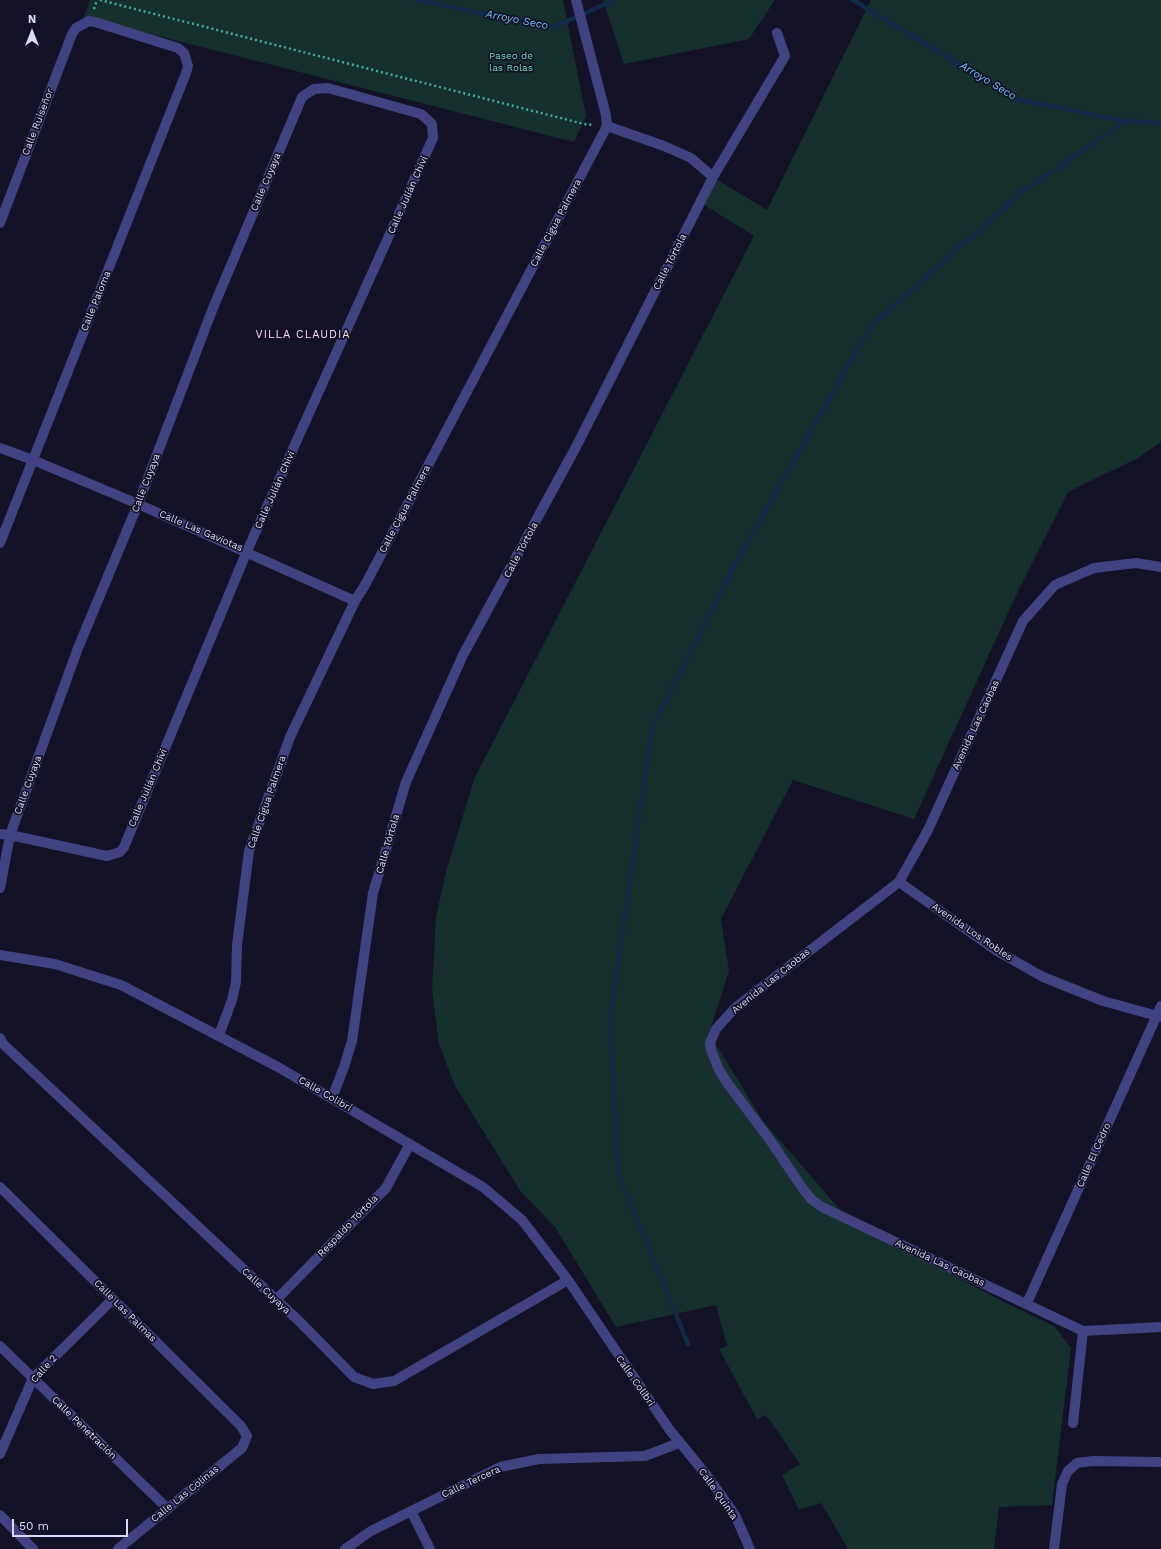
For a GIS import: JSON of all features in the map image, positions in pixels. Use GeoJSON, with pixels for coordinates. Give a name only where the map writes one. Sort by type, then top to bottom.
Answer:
{"type":"FeatureCollection","features":[{"type":"Feature","properties":{"kind":"street"},"geometry":{"type":"LineString","coordinates":[[576,0],[606,114],[607,126],[664,146],[691,158],[713,178]]}},
{"type":"Feature","properties":{"kind":"street","name":"Calle Paloma"},"geometry":{"type":"LineString","coordinates":[[0,543],[186,73],[187,59],[184,53],[178,48],[95,22],[82,24]]}},
{"type":"Feature","properties":{"kind":"street","name":"Calle Ruiseñor"},"geometry":{"type":"LineString","coordinates":[[0,223],[72,34],[82,24]]}},
{"type":"Feature","properties":{"kind":"street","name":"Calle Tórtola"},"geometry":{"type":"LineString","coordinates":[[332,1098],[344,1068],[352,1041],[373,893],[406,782],[463,655],[577,446],[713,178],[785,56],[777,33]]}},
{"type":"Feature","properties":{"kind":"street","name":"Calle Julián Chivi"},"geometry":{"type":"LineString","coordinates":[[5,834],[101,855],[114,855],[124,847],[247,551],[433,138],[432,124],[421,114],[328,88],[314,89]]}},
{"type":"Feature","properties":{"kind":"street","name":"Calle Cuyaya"},"geometry":{"type":"LineString","coordinates":[[0,888],[5,834],[78,648],[138,504],[213,308],[302,97],[314,89]]}},
{"type":"Feature","properties":{"kind":"street","name":"Calle Cigua Palmera"},"geometry":{"type":"LineString","coordinates":[[219,1035],[232,1000],[236,982],[237,945],[249,851],[290,737],[355,601],[366,586],[607,126]]}},
{"type":"Feature","properties":{"kind":"street","name":"Calle Las Gaviotas"},"geometry":{"type":"LineString","coordinates":[[0,448],[33,460],[138,504],[247,551],[355,601]]}},
{"type":"Feature","properties":{"kind":"street","name":"Avenida Las Caobas"},"geometry":{"type":"LineString","coordinates":[[1161,567],[1136,563],[1094,568],[1055,585],[1023,621],[928,830],[899,882],[735,1008],[713,1034],[710,1043],[711,1050],[719,1070],[728,1084],[770,1140],[811,1199],[822,1208],[1027,1303],[1083,1331],[1161,1327]]}},
{"type":"Feature","properties":{"kind":"street","name":"Avenida Los Robles"},"geometry":{"type":"LineString","coordinates":[[899,882],[997,951],[1043,977],[1103,1001],[1159,1017]]}},
{"type":"Feature","properties":{"kind":"street","name":"Calle Colibrí"},"geometry":{"type":"LineString","coordinates":[[0,955],[55,964],[121,985],[219,1035],[332,1098],[484,1186],[522,1220],[568,1280],[593,1317]]}},
{"type":"Feature","properties":{"kind":"street","name":"Calle El Cedro"},"geometry":{"type":"LineString","coordinates":[[1027,1303],[1159,1017],[1161,1006]]}},
{"type":"Feature","properties":{"kind":"street","name":"Calle Cuyaya"},"geometry":{"type":"LineString","coordinates":[[0,1038],[3,1044],[300,1322],[354,1377],[373,1384],[394,1381],[568,1280]]}},
{"type":"Feature","properties":{"kind":"street","name":"Respaldo Tórtola"},"geometry":{"type":"LineString","coordinates":[[276,1300],[386,1188],[410,1144]]}},
{"type":"Feature","properties":{"kind":"street","name":"Calle Las Palmas"},"geometry":{"type":"LineString","coordinates":[[0,1187],[241,1426],[247,1436]]}},
{"type":"Feature","properties":{"kind":"street","name":"Calle 2"},"geometry":{"type":"LineString","coordinates":[[0,1454],[33,1378],[113,1299]]}},
{"type":"Feature","properties":{"kind":"street","name":"Calle Colibri"},"geometry":{"type":"LineString","coordinates":[[593,1317],[631,1375],[679,1443]]}},
{"type":"Feature","properties":{"kind":"street"},"geometry":{"type":"LineString","coordinates":[[1073,1423],[1083,1331]]}},
{"type":"Feature","properties":{"kind":"street","name":"Calle Penetración"},"geometry":{"type":"LineString","coordinates":[[0,1346],[168,1509]]}},
{"type":"Feature","properties":{"kind":"street","name":"Calle Las Colinas"},"geometry":{"type":"LineString","coordinates":[[118,1549],[242,1448],[247,1436]]}},
{"type":"Feature","properties":{"kind":"street","name":"Calle Tercera"},"geometry":{"type":"LineString","coordinates":[[345,1549],[371,1531],[500,1467],[539,1459],[645,1456],[679,1443]]}},
{"type":"Feature","properties":{"kind":"street","name":"Calle Quinta"},"geometry":{"type":"LineString","coordinates":[[679,1443],[708,1477],[735,1515],[750,1549]]}},
{"type":"Feature","properties":{"kind":"street"},"geometry":{"type":"LineString","coordinates":[[1054,1549],[1062,1484],[1068,1471],[1077,1464],[1092,1461],[1161,1462]]}},
{"type":"Feature","properties":{"kind":"street"},"geometry":{"type":"LineString","coordinates":[[411,1511],[430,1549]]}},
{"type":"Feature","properties":{"kind":"street"},"geometry":{"type":"LineString","coordinates":[[0,1515],[33,1549]]}},
{"type":"Feature","properties":{"kind":"path"},"geometry":{"type":"LineString","coordinates":[[100,0],[576,122],[607,126]]}},
{"type":"Feature","properties":{"kind":"green space","name":"Paseo de las Rolas"},"geometry":{"type":"Polygon","coordinates":[[[90,0],[563,0],[586,116],[574,142],[84,17],[90,0]]]}},
{"type":"Feature","properties":{"kind":"green space"},"geometry":{"type":"Polygon","coordinates":[[[603,0],[775,0],[749,39],[624,64],[603,0]]]}},
{"type":"Feature","properties":{"kind":"green space"},"geometry":{"type":"Polygon","coordinates":[[[871,0],[1161,0],[1161,442],[1138,458],[1068,492],[1018,591],[914,819],[793,780],[721,919],[729,971],[709,1033],[763,1121],[850,1221],[1004,1302],[1054,1326],[1071,1348],[1052,1505],[999,1507],[994,1549],[848,1549],[821,1503],[799,1510],[782,1475],[800,1464],[766,1415],[757,1419],[719,1349],[727,1346],[716,1305],[616,1327],[555,1227],[521,1192],[455,1086],[439,1044],[432,991],[436,916],[446,872],[474,779],[754,236],[701,203],[713,177],[767,210],[871,0]]]}},
{"type":"Feature","properties":{"kind":"waterway","name":"Arroyo Seco"},"geometry":{"type":"LineString","coordinates":[[415,0],[553,27],[615,0]]}},
{"type":"Feature","properties":{"kind":"waterway","name":"Arroyo Seco"},"geometry":{"type":"LineString","coordinates":[[853,0],[1019,100],[1126,121],[1161,123]]}},
{"type":"Feature","properties":{"kind":"waterway"},"geometry":{"type":"LineString","coordinates":[[688,1344],[618,1173],[610,1020],[652,728],[731,572],[870,327],[1022,192],[1126,121]]}},
{"type":"Feature","properties":{"kind":"district","name":"VILLA CLAUDIA"},"geometry":{"type":"Point","coordinates":[303,335]}}]}
